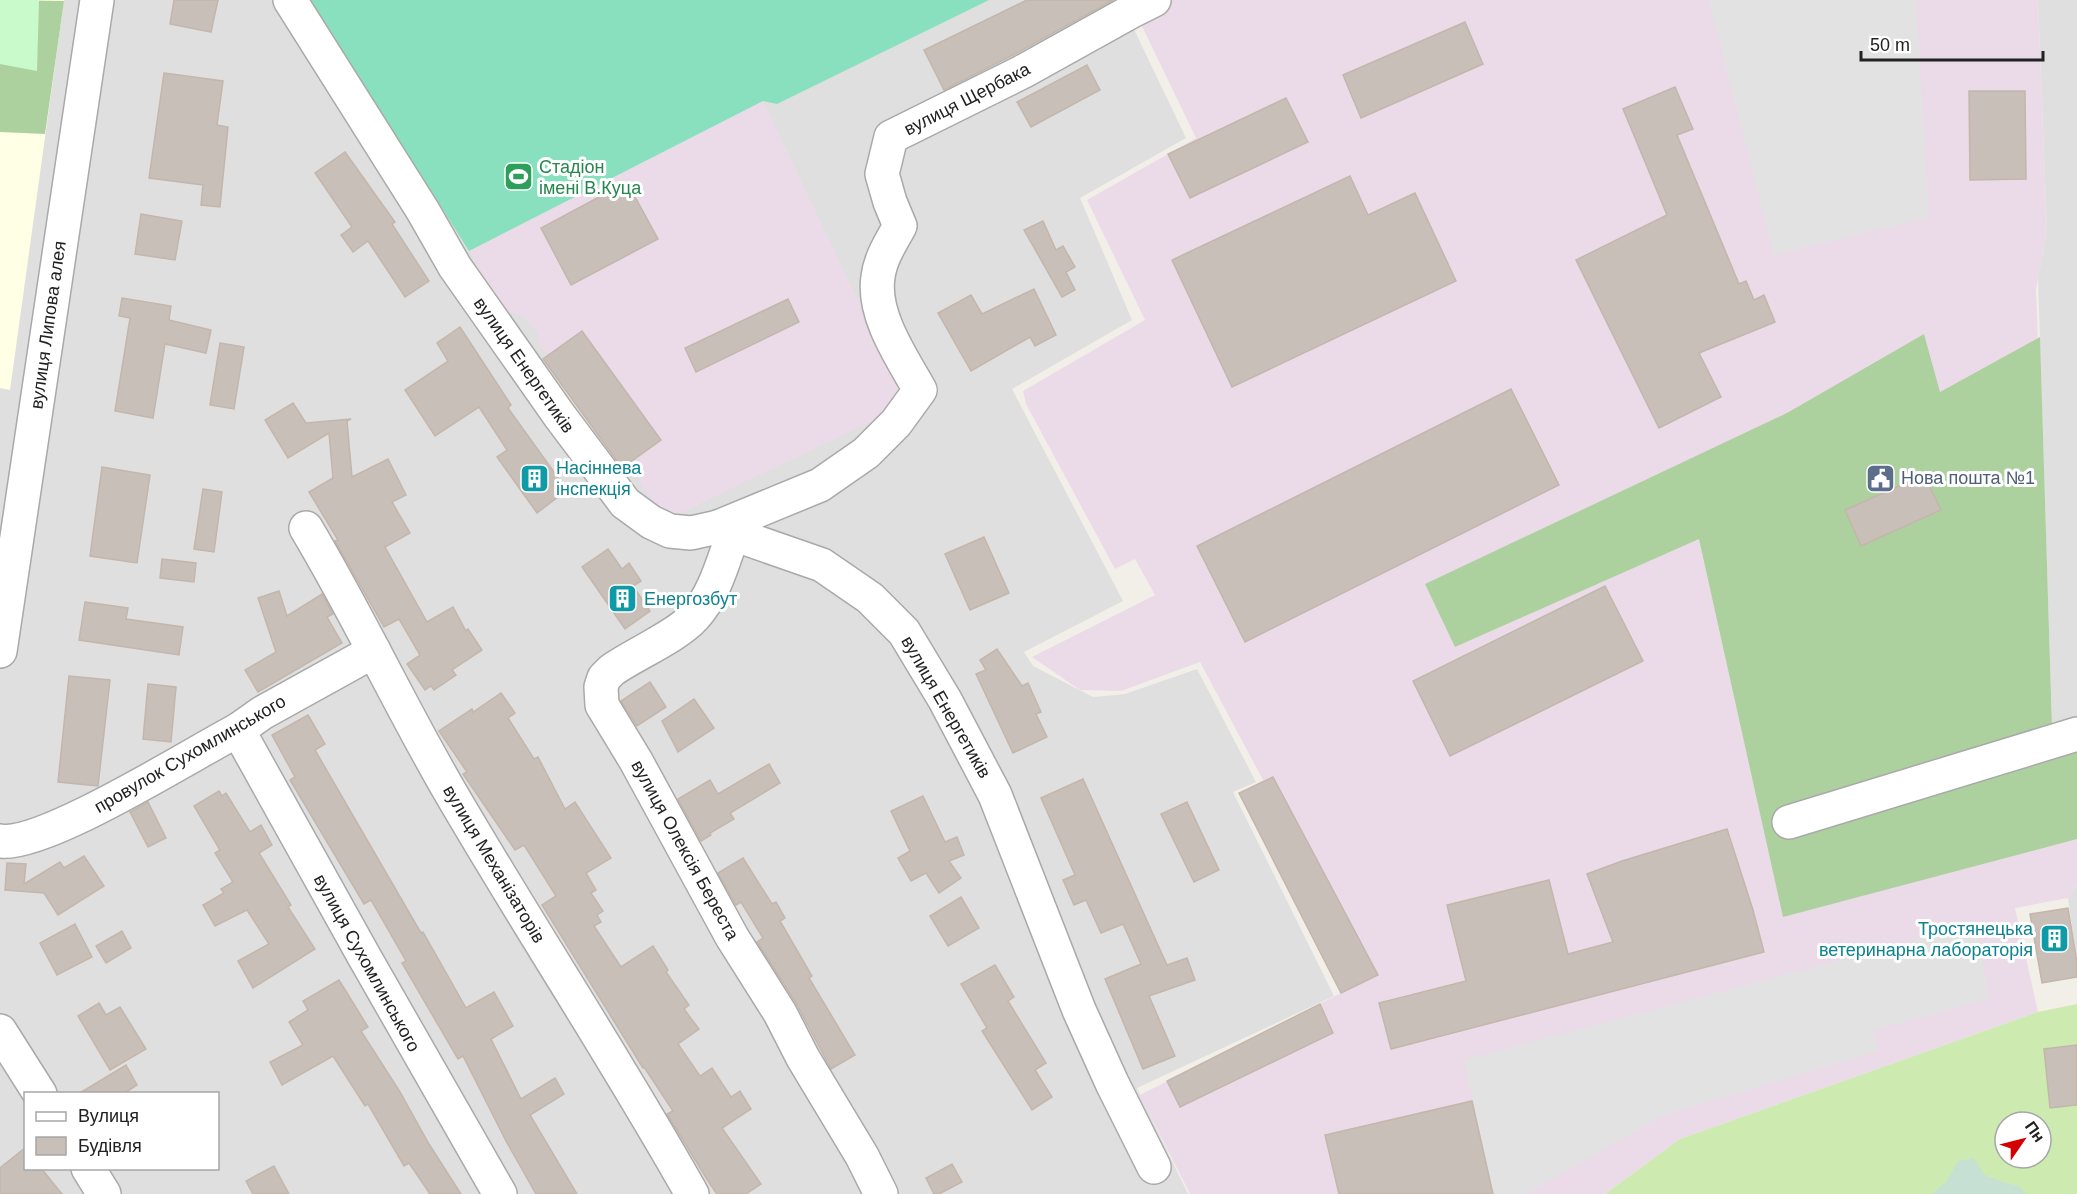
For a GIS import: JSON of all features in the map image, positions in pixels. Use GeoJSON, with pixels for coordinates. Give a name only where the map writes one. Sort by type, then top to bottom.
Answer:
{"type":"FeatureCollection","features":[{"type":"Feature","properties":{"kind":"street","name":"вулиця Липова алея"},"geometry":{"type":"LineString","coordinates":[[0,651],[97,0]]}},
{"type":"Feature","properties":{"kind":"street","name":"вулиця Енергетиків"},"geometry":{"type":"LineString","coordinates":[[290,0],[423,211],[455,267],[559,415],[625,502],[651,522],[670,531],[691,533],[725,530],[822,565],[870,598],[904,632],[982,768],[998,801],[1079,1010],[1154,1167]]}},
{"type":"Feature","properties":{"kind":"street","name":"вулиця Щербака"},"geometry":{"type":"LineString","coordinates":[[725,530],[820,485],[866,453],[896,423],[920,390],[880,310],[877,278],[885,253],[900,226],[882,174],[891,137],[1022,72],[1154,0]]}},
{"type":"Feature","properties":{"kind":"street","name":"вулиця Механізаторів"},"geometry":{"type":"LineString","coordinates":[[306,528],[338,581],[448,788],[648,1116],[692,1194]]}},
{"type":"Feature","properties":{"kind":"street","name":"вулиця Олексія Береста"},"geometry":{"type":"LineString","coordinates":[[725,530],[720,571],[703,605],[693,618],[612,670],[604,678],[601,687],[602,705],[636,761],[732,937],[780,1013],[803,1058],[862,1156],[881,1194]]}},
{"type":"Feature","properties":{"kind":"street","name":"провулок Сухомлинського"},"geometry":{"type":"LineString","coordinates":[[0,841],[9,843],[73,820],[238,730],[262,713],[374,651]]}},
{"type":"Feature","properties":{"kind":"street","name":"вулиця Сухомлинського"},"geometry":{"type":"LineString","coordinates":[[238,730],[370,968],[500,1194]]}},
{"type":"Feature","properties":{"kind":"street"},"geometry":{"type":"LineString","coordinates":[[1789,822],[2077,734]]}},
{"type":"Feature","properties":{"kind":"street"},"geometry":{"type":"LineString","coordinates":[[0,1031],[39,1092]]}},
{"type":"Feature","properties":{"kind":"street"},"geometry":{"type":"LineString","coordinates":[[89,1170],[104,1194]]}},
{"type":"Feature","properties":{"kind":"shaded area"},"geometry":{"type":"Polygon","coordinates":[[[0,0],[1170,0],[1130,21],[1186,138],[1080,198],[1132,320],[1012,389],[1123,601],[1024,652],[1033,666],[1093,697],[1125,694],[1197,669],[1256,782],[1233,792],[1334,996],[1137,1088],[1188,1194],[0,1194],[0,0]]]}},
{"type":"Feature","properties":{"kind":"shaded area"},"geometry":{"type":"Polygon","coordinates":[[[0,0],[64,0],[10,390],[0,388],[0,0]]]}},
{"type":"Feature","properties":{"kind":"shaded area"},"geometry":{"type":"Polygon","coordinates":[[[1170,0],[2038,0],[2047,231],[2036,289],[2052,728],[2077,748],[2077,886],[2068,898],[2015,908],[2038,1012],[1680,1139],[1605,1194],[1190,1194],[1140,1095],[1341,993],[1239,793],[1263,780],[1200,662],[1121,691],[1080,690],[1032,657],[1155,595],[1135,559],[1115,569],[1026,404],[1023,391],[1145,320],[1087,200],[1196,138],[1137,16],[1170,0]]]}},
{"type":"Feature","properties":{"kind":"shaded area"},"geometry":{"type":"Polygon","coordinates":[[[1709,0],[1916,0],[1929,217],[1774,255],[1709,0]]]}},
{"type":"Feature","properties":{"kind":"shaded area"},"geometry":{"type":"Polygon","coordinates":[[[2038,0],[2077,0],[2077,748],[2052,728],[2038,277],[2047,231],[2038,0]]]}},
{"type":"Feature","properties":{"kind":"shaded area"},"geometry":{"type":"Polygon","coordinates":[[[763,101],[907,404],[676,515],[656,506],[628,464],[622,468],[543,359],[549,355],[538,343],[539,335],[524,316],[502,310],[469,251],[763,101]]]}},
{"type":"Feature","properties":{"kind":"shaded area"},"geometry":{"type":"Polygon","coordinates":[[[2077,886],[2077,963],[2068,898],[2077,886]]]}},
{"type":"Feature","properties":{"kind":"shaded area"},"geometry":{"type":"Polygon","coordinates":[[[1977,924],[1989,999],[1874,1030],[1878,1051],[1664,1115],[1526,1194],[1493,1194],[1464,1060],[1977,924]]]}},
{"type":"Feature","properties":{"kind":"shaded area"},"geometry":{"type":"Polygon","coordinates":[[[1973,1158],[1985,1175],[2019,1186],[2026,1194],[1932,1194],[1946,1182],[1958,1161],[1973,1158]]]}},
{"type":"Feature","properties":{"kind":"green space"},"geometry":{"type":"Polygon","coordinates":[[[0,0],[64,1],[45,134],[0,132],[0,0]]]}},
{"type":"Feature","properties":{"kind":"green space"},"geometry":{"type":"Polygon","coordinates":[[[0,0],[39,0],[37,71],[0,64],[0,0]]]}},
{"type":"Feature","properties":{"kind":"green space","name":"Стадіон імені В.Куца"},"geometry":{"type":"Polygon","coordinates":[[[310,0],[989,0],[777,104],[763,101],[469,251],[310,0]]]}},
{"type":"Feature","properties":{"kind":"green space"},"geometry":{"type":"Polygon","coordinates":[[[1924,334],[1940,392],[2040,337],[2052,728],[2077,748],[2077,839],[1783,917],[1699,539],[1455,647],[1425,584],[1787,413],[1924,334]]]}},
{"type":"Feature","properties":{"kind":"green space"},"geometry":{"type":"Polygon","coordinates":[[[2077,1004],[2077,1194],[1605,1194],[1680,1139],[2038,1012],[2077,1004]]]}},
{"type":"Feature","properties":{"kind":"building"},"geometry":{"type":"Polygon","coordinates":[[[174,0],[218,0],[211,32],[170,24],[174,0]]]}},
{"type":"Feature","properties":{"kind":"building"},"geometry":{"type":"Polygon","coordinates":[[[1027,0],[1113,0],[944,90],[924,50],[1027,0]]]}},
{"type":"Feature","properties":{"kind":"building"},"geometry":{"type":"Polygon","coordinates":[[[1465,22],[1483,64],[1361,118],[1343,75],[1465,22]]]}},
{"type":"Feature","properties":{"kind":"building"},"geometry":{"type":"Polygon","coordinates":[[[1087,65],[1100,90],[1031,127],[1017,102],[1087,65]]]}},
{"type":"Feature","properties":{"kind":"building"},"geometry":{"type":"Polygon","coordinates":[[[164,73],[223,81],[217,125],[228,127],[220,207],[201,205],[203,185],[149,178],[164,73]]]}},
{"type":"Feature","properties":{"kind":"building"},"geometry":{"type":"Polygon","coordinates":[[[1675,87],[1693,129],[1677,135],[1739,284],[1746,281],[1754,300],[1764,295],[1775,322],[1699,353],[1721,397],[1659,428],[1576,260],[1667,215],[1623,109],[1675,87]]]}},
{"type":"Feature","properties":{"kind":"building"},"geometry":{"type":"Polygon","coordinates":[[[1969,91],[2025,91],[2026,179],[1970,180],[1969,91]]]}},
{"type":"Feature","properties":{"kind":"building"},"geometry":{"type":"Polygon","coordinates":[[[1286,98],[1308,142],[1190,198],[1168,154],[1286,98]]]}},
{"type":"Feature","properties":{"kind":"building"},"geometry":{"type":"Polygon","coordinates":[[[345,152],[395,222],[392,224],[429,281],[405,297],[368,241],[353,252],[341,235],[352,227],[315,173],[345,152]]]}},
{"type":"Feature","properties":{"kind":"building"},"geometry":{"type":"Polygon","coordinates":[[[1350,176],[1368,215],[1415,193],[1456,281],[1232,387],[1172,260],[1350,176]]]}},
{"type":"Feature","properties":{"kind":"building"},"geometry":{"type":"Polygon","coordinates":[[[627,182],[658,239],[571,285],[541,228],[627,182]]]}},
{"type":"Feature","properties":{"kind":"building"},"geometry":{"type":"Polygon","coordinates":[[[141,214],[182,221],[175,260],[135,254],[141,214]]]}},
{"type":"Feature","properties":{"kind":"building"},"geometry":{"type":"Polygon","coordinates":[[[1043,221],[1056,250],[1063,246],[1075,267],[1066,272],[1075,290],[1062,297],[1024,230],[1043,221]]]}},
{"type":"Feature","properties":{"kind":"building"},"geometry":{"type":"Polygon","coordinates":[[[1034,289],[1056,335],[1035,346],[1030,337],[971,371],[938,313],[971,295],[982,314],[1034,289]]]}},
{"type":"Feature","properties":{"kind":"building"},"geometry":{"type":"Polygon","coordinates":[[[122,298],[171,306],[169,320],[211,330],[206,353],[165,344],[153,418],[115,411],[130,318],[119,316],[122,298]]]}},
{"type":"Feature","properties":{"kind":"building"},"geometry":{"type":"Polygon","coordinates":[[[788,299],[799,322],[696,372],[685,348],[788,299]]]}},
{"type":"Feature","properties":{"kind":"building"},"geometry":{"type":"Polygon","coordinates":[[[460,327],[511,405],[508,408],[567,490],[537,513],[497,457],[507,450],[479,407],[435,436],[405,390],[448,361],[437,343],[460,327]]]}},
{"type":"Feature","properties":{"kind":"building"},"geometry":{"type":"Polygon","coordinates":[[[582,331],[661,440],[622,468],[543,359],[582,331]]]}},
{"type":"Feature","properties":{"kind":"building"},"geometry":{"type":"Polygon","coordinates":[[[220,343],[244,347],[234,409],[210,405],[220,343]]]}},
{"type":"Feature","properties":{"kind":"building"},"geometry":{"type":"Polygon","coordinates":[[[1511,389],[1559,485],[1245,642],[1197,546],[1511,389]]]}},
{"type":"Feature","properties":{"kind":"building"},"geometry":{"type":"Polygon","coordinates":[[[293,403],[306,423],[351,419],[347,421],[352,477],[388,459],[406,495],[392,502],[410,533],[385,547],[427,622],[453,607],[466,631],[468,629],[482,650],[452,670],[456,675],[434,690],[431,686],[425,690],[407,664],[420,655],[399,619],[384,627],[335,541],[338,540],[309,492],[333,478],[329,433],[288,458],[265,420],[293,403]]]}},
{"type":"Feature","properties":{"kind":"building"},"geometry":{"type":"Polygon","coordinates":[[[102,467],[150,475],[137,563],[90,556],[102,467]]]}},
{"type":"Feature","properties":{"kind":"building"},"geometry":{"type":"Polygon","coordinates":[[[1924,475],[1941,510],[1861,546],[1845,510],[1924,475]]]}},
{"type":"Feature","properties":{"kind":"building"},"geometry":{"type":"Polygon","coordinates":[[[203,489],[222,492],[214,552],[194,549],[203,489]]]}},
{"type":"Feature","properties":{"kind":"building"},"geometry":{"type":"Polygon","coordinates":[[[984,537],[1009,593],[970,610],[945,554],[984,537]]]}},
{"type":"Feature","properties":{"kind":"building","name":"Енергозбут"},"geometry":{"type":"Polygon","coordinates":[[[608,549],[622,569],[629,563],[641,581],[633,586],[650,611],[625,629],[582,567],[608,549]]]}},
{"type":"Feature","properties":{"kind":"building"},"geometry":{"type":"Polygon","coordinates":[[[162,559],[196,563],[194,582],[160,578],[162,559]]]}},
{"type":"Feature","properties":{"kind":"building"},"geometry":{"type":"Polygon","coordinates":[[[1605,586],[1643,661],[1450,756],[1413,681],[1605,586]]]}},
{"type":"Feature","properties":{"kind":"building"},"geometry":{"type":"Polygon","coordinates":[[[279,591],[287,616],[322,594],[333,614],[327,617],[342,643],[258,692],[245,670],[276,652],[258,598],[279,591]]]}},
{"type":"Feature","properties":{"kind":"building"},"geometry":{"type":"Polygon","coordinates":[[[85,602],[128,608],[126,619],[183,627],[179,655],[79,640],[85,602]]]}},
{"type":"Feature","properties":{"kind":"building"},"geometry":{"type":"Polygon","coordinates":[[[997,649],[1022,686],[1028,683],[1041,712],[1036,714],[1047,737],[1013,753],[976,674],[986,670],[980,660],[997,649]]]}},
{"type":"Feature","properties":{"kind":"building"},"geometry":{"type":"Polygon","coordinates":[[[69,676],[110,680],[98,786],[58,782],[69,676]]]}},
{"type":"Feature","properties":{"kind":"building"},"geometry":{"type":"Polygon","coordinates":[[[650,682],[666,707],[637,726],[621,701],[650,682]]]}},
{"type":"Feature","properties":{"kind":"building"},"geometry":{"type":"Polygon","coordinates":[[[148,684],[176,687],[171,742],[143,739],[148,684]]]}},
{"type":"Feature","properties":{"kind":"building"},"geometry":{"type":"Polygon","coordinates":[[[501,693],[515,713],[508,718],[534,759],[538,757],[565,809],[575,802],[611,858],[586,873],[596,890],[591,893],[603,911],[597,915],[601,922],[594,926],[621,967],[653,946],[668,970],[666,972],[689,1005],[684,1009],[699,1029],[678,1044],[700,1076],[712,1068],[731,1097],[740,1091],[751,1109],[722,1128],[761,1184],[746,1194],[717,1194],[708,1181],[667,1114],[673,1111],[643,1068],[542,905],[556,896],[524,845],[515,850],[463,774],[467,772],[439,731],[501,693]]]}},
{"type":"Feature","properties":{"kind":"building"},"geometry":{"type":"Polygon","coordinates":[[[694,699],[714,728],[678,752],[662,721],[694,699]]]}},
{"type":"Feature","properties":{"kind":"building"},"geometry":{"type":"Polygon","coordinates":[[[308,715],[325,744],[315,750],[466,1008],[494,992],[513,1026],[491,1039],[521,1099],[555,1078],[564,1094],[530,1115],[577,1194],[536,1194],[463,1056],[458,1059],[402,963],[406,961],[371,900],[364,904],[290,780],[295,777],[272,735],[308,715]]]}},
{"type":"Feature","properties":{"kind":"building"},"geometry":{"type":"Polygon","coordinates":[[[769,764],[780,783],[730,813],[734,819],[701,841],[678,799],[710,780],[718,794],[769,764]]]}},
{"type":"Feature","properties":{"kind":"building"},"geometry":{"type":"Polygon","coordinates":[[[1273,777],[1378,975],[1341,993],[1239,793],[1273,777]]]}},
{"type":"Feature","properties":{"kind":"building"},"geometry":{"type":"Polygon","coordinates":[[[1083,779],[1167,965],[1187,958],[1195,980],[1149,996],[1175,1056],[1143,1069],[1105,979],[1141,964],[1123,924],[1101,933],[1086,900],[1074,905],[1063,880],[1075,875],[1041,798],[1083,779]]]}},
{"type":"Feature","properties":{"kind":"building"},"geometry":{"type":"Polygon","coordinates":[[[219,791],[222,796],[226,793],[250,832],[261,825],[272,845],[259,853],[291,905],[288,907],[315,949],[253,988],[238,961],[269,944],[247,910],[215,926],[203,905],[224,893],[221,889],[233,882],[215,853],[220,850],[194,806],[219,791]]]}},
{"type":"Feature","properties":{"kind":"building"},"geometry":{"type":"Polygon","coordinates":[[[923,796],[945,842],[957,837],[964,855],[949,861],[961,878],[939,893],[926,873],[911,881],[898,858],[910,851],[891,811],[923,796]]]}},
{"type":"Feature","properties":{"kind":"building"},"geometry":{"type":"Polygon","coordinates":[[[148,802],[166,838],[148,847],[130,812],[148,802]]]}},
{"type":"Feature","properties":{"kind":"building"},"geometry":{"type":"Polygon","coordinates":[[[1187,802],[1219,870],[1194,882],[1161,814],[1187,802]]]}},
{"type":"Feature","properties":{"kind":"building"},"geometry":{"type":"Polygon","coordinates":[[[1727,829],[1764,952],[1391,1049],[1379,1003],[1466,981],[1447,905],[1549,880],[1568,954],[1613,942],[1587,874],[1727,829]]]}},
{"type":"Feature","properties":{"kind":"building"},"geometry":{"type":"Polygon","coordinates":[[[84,856],[104,886],[58,915],[44,893],[5,890],[7,863],[26,864],[24,884],[60,862],[64,868],[84,856]]]}},
{"type":"Feature","properties":{"kind":"building"},"geometry":{"type":"Polygon","coordinates":[[[743,858],[772,904],[776,902],[785,918],[780,921],[812,976],[809,978],[855,1055],[831,1069],[796,1003],[757,942],[763,938],[741,902],[736,905],[718,873],[743,858]]]}},
{"type":"Feature","properties":{"kind":"building"},"geometry":{"type":"Polygon","coordinates":[[[961,897],[979,928],[948,946],[930,916],[961,897]]]}},
{"type":"Feature","properties":{"kind":"building","name":"Тростянецька ветеринарна лабораторія"},"geometry":{"type":"Polygon","coordinates":[[[2068,908],[2077,963],[2077,977],[2042,983],[2030,914],[2068,908]]]}},
{"type":"Feature","properties":{"kind":"building"},"geometry":{"type":"Polygon","coordinates":[[[75,924],[92,957],[57,975],[40,943],[75,924]]]}},
{"type":"Feature","properties":{"kind":"building"},"geometry":{"type":"Polygon","coordinates":[[[122,931],[131,948],[106,963],[96,946],[122,931]]]}},
{"type":"Feature","properties":{"kind":"building"},"geometry":{"type":"Polygon","coordinates":[[[995,965],[1014,997],[1008,1001],[1046,1063],[1035,1070],[1052,1097],[1032,1110],[982,1031],[987,1028],[961,984],[995,965]]]}},
{"type":"Feature","properties":{"kind":"building"},"geometry":{"type":"Polygon","coordinates":[[[339,980],[368,1027],[361,1031],[461,1194],[430,1194],[409,1163],[404,1166],[368,1104],[365,1106],[333,1056],[282,1085],[270,1062],[303,1045],[289,1022],[308,1010],[303,1001],[339,980]]]}},
{"type":"Feature","properties":{"kind":"building"},"geometry":{"type":"Polygon","coordinates":[[[99,1003],[106,1015],[120,1007],[146,1049],[110,1070],[78,1016],[99,1003]]]}},
{"type":"Feature","properties":{"kind":"building"},"geometry":{"type":"Polygon","coordinates":[[[1320,1004],[1333,1033],[1180,1107],[1167,1081],[1320,1004]]]}},
{"type":"Feature","properties":{"kind":"building"},"geometry":{"type":"Polygon","coordinates":[[[2077,1045],[2077,1105],[2050,1108],[2044,1049],[2077,1045]]]}},
{"type":"Feature","properties":{"kind":"building"},"geometry":{"type":"Polygon","coordinates":[[[126,1065],[137,1085],[126,1092],[81,1092],[126,1065]]]}},
{"type":"Feature","properties":{"kind":"building"},"geometry":{"type":"Polygon","coordinates":[[[1472,1101],[1493,1194],[1339,1194],[1325,1135],[1472,1101]]]}},
{"type":"Feature","properties":{"kind":"building"},"geometry":{"type":"Polygon","coordinates":[[[24,1149],[24,1170],[43,1170],[62,1194],[0,1194],[0,1168],[24,1149]]]}},
{"type":"Feature","properties":{"kind":"building"},"geometry":{"type":"Polygon","coordinates":[[[952,1164],[962,1182],[939,1194],[934,1194],[926,1178],[952,1164]]]}},
{"type":"Feature","properties":{"kind":"building"},"geometry":{"type":"Polygon","coordinates":[[[274,1166],[289,1194],[253,1194],[246,1181],[274,1166]]]}},
{"type":"Feature","properties":{"kind":"place","name":"Стадіон імені В.Куца"},"geometry":{"type":"Point","coordinates":[518,177]}},
{"type":"Feature","properties":{"kind":"place","name":"Насіннева інспекція"},"geometry":{"type":"Point","coordinates":[535,478]}},
{"type":"Feature","properties":{"kind":"place","name":"Нова пошта №1"},"geometry":{"type":"Point","coordinates":[1880,478]}},
{"type":"Feature","properties":{"kind":"place","name":"Енергозбут"},"geometry":{"type":"Point","coordinates":[623,599]}},
{"type":"Feature","properties":{"kind":"place","name":"Тростянецька ветеринарна лабораторія"},"geometry":{"type":"Point","coordinates":[2054,939]}}]}
